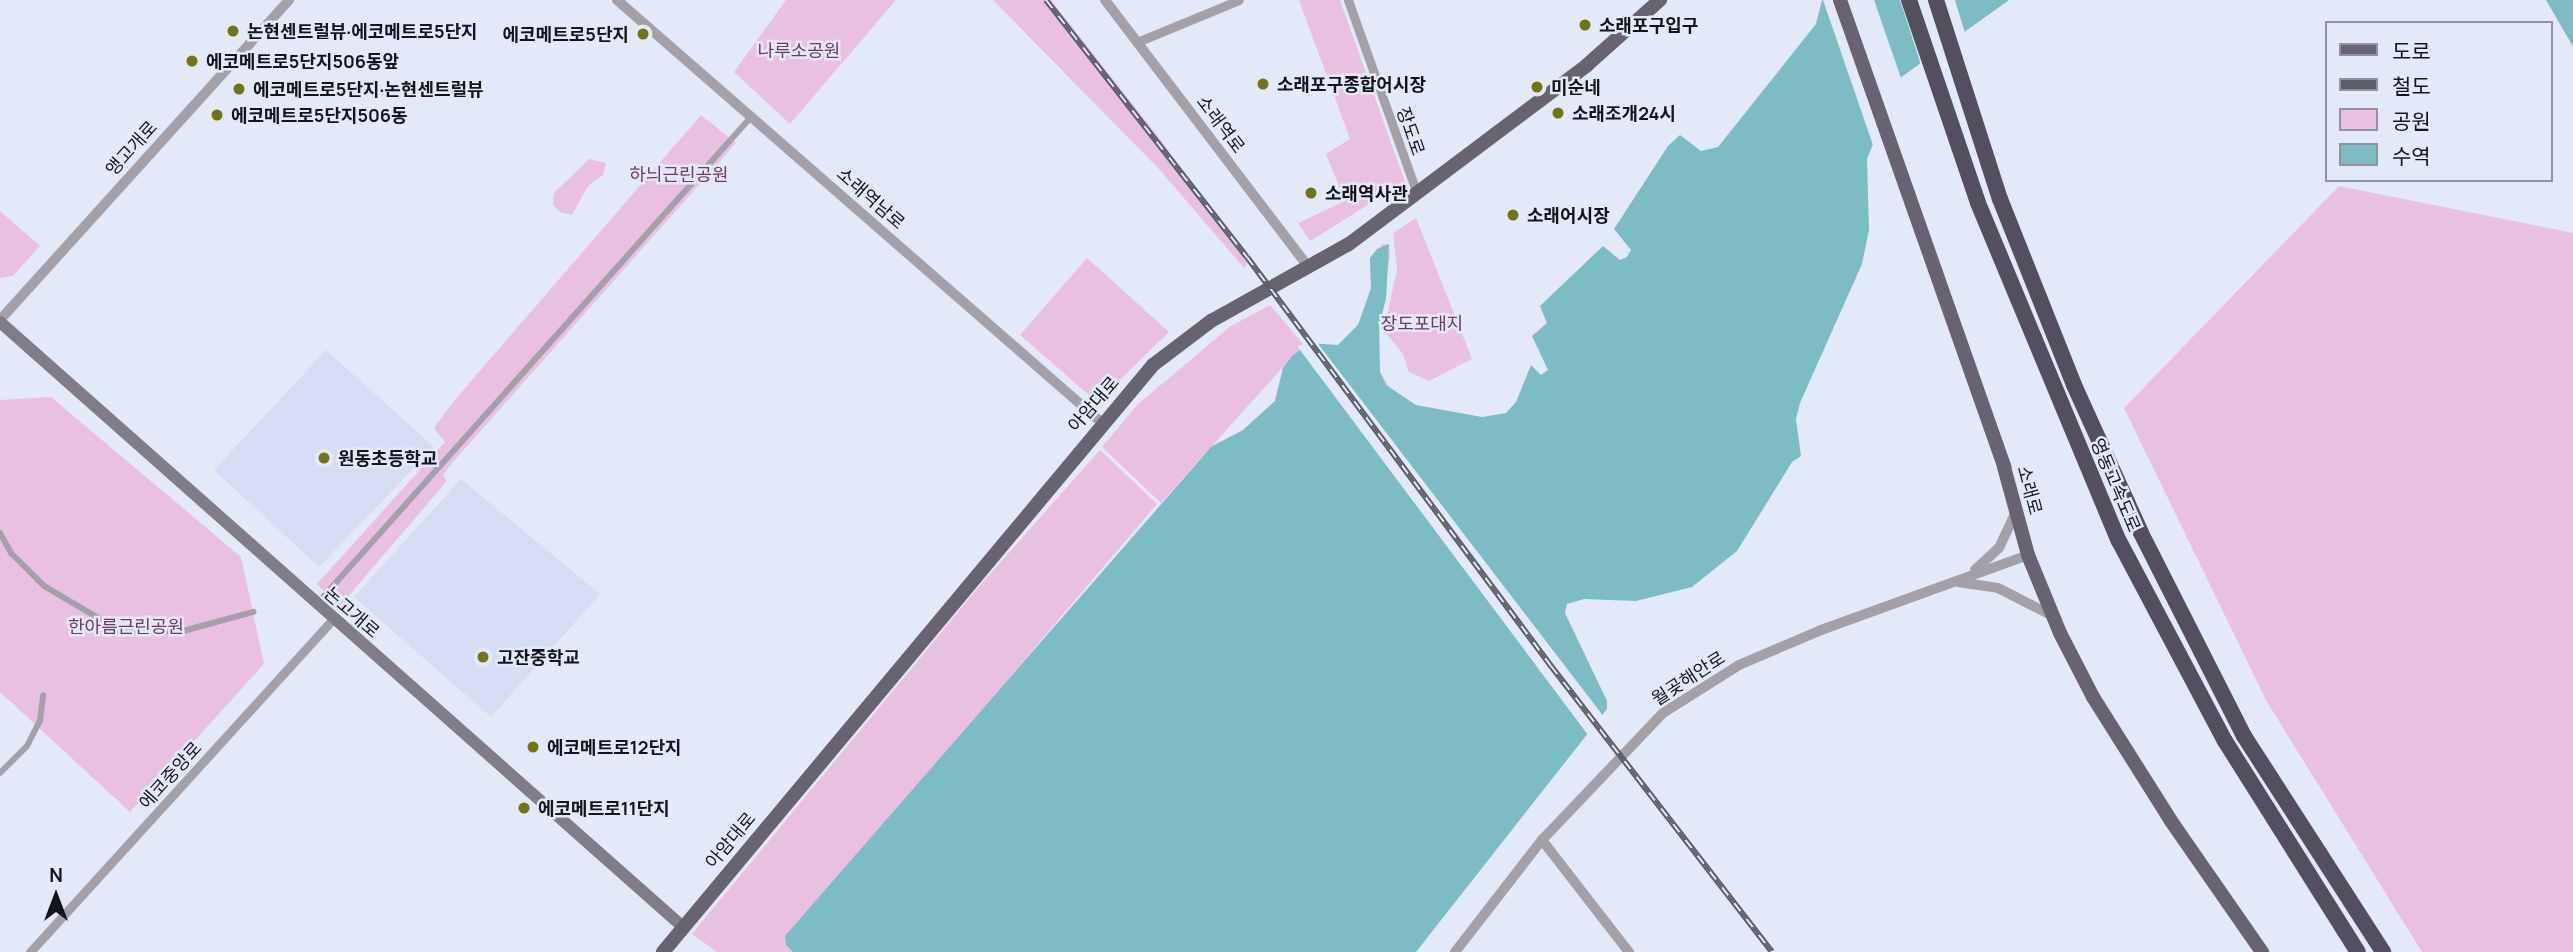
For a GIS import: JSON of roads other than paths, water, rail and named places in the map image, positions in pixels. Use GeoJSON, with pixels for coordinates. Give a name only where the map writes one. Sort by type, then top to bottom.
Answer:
{"type":"FeatureCollection","features":[{"type":"Feature","properties":{"kind":"highway","name":"영동고속도로"},"geometry":{"type":"LineString","coordinates":[[1909,0],[1978,203],[2119,541],[2225,741],[2358,952]]}},
{"type":"Feature","properties":{"kind":"highway","name":"영동고속도로"},"geometry":{"type":"LineString","coordinates":[[1936,0],[2000,199],[2074,385],[2141,533],[2244,736],[2384,952]]}},
{"type":"Feature","properties":{"kind":"main road","name":"아암대로"},"geometry":{"type":"LineString","coordinates":[[663,952],[1101,422],[1153,365],[1211,321],[1309,268],[1417,194],[1587,65],[1659,0]]}},
{"type":"Feature","properties":{"kind":"main road","name":"소래로"},"geometry":{"type":"LineString","coordinates":[[1840,0],[2004,467],[2028,555],[2053,616],[2093,697],[2262,952]]}},
{"type":"Feature","properties":{"kind":"main road","name":"논고개로"},"geometry":{"type":"LineString","coordinates":[[0,321],[683,927]]}},
{"type":"Feature","properties":{"kind":"street","name":"앵고개로"},"geometry":{"type":"LineString","coordinates":[[0,321],[289,0]]}},
{"type":"Feature","properties":{"kind":"street","name":"소래역남로"},"geometry":{"type":"LineString","coordinates":[[617,0],[1101,422]]}},
{"type":"Feature","properties":{"kind":"street","name":"소래역로"},"geometry":{"type":"LineString","coordinates":[[1105,0],[1309,268]]}},
{"type":"Feature","properties":{"kind":"street"},"geometry":{"type":"LineString","coordinates":[[1137,42],[1239,0]]}},
{"type":"Feature","properties":{"kind":"street","name":"장도로"},"geometry":{"type":"LineString","coordinates":[[1348,0],[1417,194]]}},
{"type":"Feature","properties":{"kind":"street"},"geometry":{"type":"LineString","coordinates":[[324,596],[751,117]]}},
{"type":"Feature","properties":{"kind":"street"},"geometry":{"type":"LineString","coordinates":[[1959,580],[1993,556],[2015,514]]}},
{"type":"Feature","properties":{"kind":"street"},"geometry":{"type":"LineString","coordinates":[[0,533],[11,553],[44,586],[122,632],[183,631],[253,612]]}},
{"type":"Feature","properties":{"kind":"street","name":"월곶해안로"},"geometry":{"type":"LineString","coordinates":[[1455,952],[1542,840],[1663,713],[1739,665],[2028,555]]}},
{"type":"Feature","properties":{"kind":"street"},"geometry":{"type":"LineString","coordinates":[[1959,580],[1998,588],[2053,616]]}},
{"type":"Feature","properties":{"kind":"street","name":"에코중앙로"},"geometry":{"type":"LineString","coordinates":[[30,952],[333,619]]}},
{"type":"Feature","properties":{"kind":"street"},"geometry":{"type":"LineString","coordinates":[[0,773],[27,746],[40,721],[43,695]]}},
{"type":"Feature","properties":{"kind":"street"},"geometry":{"type":"LineString","coordinates":[[1542,840],[1629,952]]}},
{"type":"Feature","properties":{"kind":"water"},"geometry":{"type":"Polygon","coordinates":[[[1822,0],[2009,0],[1900,78],[1867,159],[1869,230],[1862,264],[1800,403],[1796,419],[1801,456],[1792,462],[1737,551],[1692,587],[1636,601],[1584,599],[1567,604],[1565,613],[1607,701],[1607,709],[1416,952],[793,952],[786,945],[785,936],[1211,447],[1243,430],[1275,401],[1283,368],[1292,356],[1309,343],[1338,345],[1358,325],[1371,288],[1370,258],[1377,249],[1389,244],[1386,299],[1379,325],[1380,372],[1386,385],[1416,405],[1482,417],[1506,413],[1516,402],[1531,365],[1541,375],[1548,370],[1532,336],[1547,323],[1540,306],[1603,246],[1620,260],[1627,257],[1631,250],[1614,229],[1668,146],[1680,135],[1701,151],[1718,147],[1816,24],[1822,0]]]}},
{"type":"Feature","properties":{"kind":"water"},"geometry":{"type":"Polygon","coordinates":[[[2546,0],[2573,0],[2573,47],[2572,45],[2546,0]]]}},
{"type":"Feature","properties":{"kind":"railway"},"geometry":{"type":"LineString","coordinates":[[1046,0],[1247,257],[1551,666],[1772,952]]}},
{"type":"Feature","properties":{"kind":"place","name":"소래포구입구"},"geometry":{"type":"Point","coordinates":[1585,25]}},
{"type":"Feature","properties":{"kind":"place","name":"논현센트럴뷰·에코메트로5단지"},"geometry":{"type":"Point","coordinates":[233,31]}},
{"type":"Feature","properties":{"kind":"place","name":"에코메트로5단지"},"geometry":{"type":"Point","coordinates":[643,34]}},
{"type":"Feature","properties":{"kind":"place","name":"에코메트로5단지506동앞"},"geometry":{"type":"Point","coordinates":[192,61]}},
{"type":"Feature","properties":{"kind":"place","name":"소래포구종합어시장"},"geometry":{"type":"Point","coordinates":[1263,84]}},
{"type":"Feature","properties":{"kind":"place","name":"미순네"},"geometry":{"type":"Point","coordinates":[1537,87]}},
{"type":"Feature","properties":{"kind":"place","name":"에코메트로5단지·논현센트럴뷰"},"geometry":{"type":"Point","coordinates":[239,89]}},
{"type":"Feature","properties":{"kind":"place","name":"소래조개24시"},"geometry":{"type":"Point","coordinates":[1558,113]}},
{"type":"Feature","properties":{"kind":"place","name":"에코메트로5단지506동"},"geometry":{"type":"Point","coordinates":[217,115]}},
{"type":"Feature","properties":{"kind":"place","name":"소래역사관"},"geometry":{"type":"Point","coordinates":[1311,193]}},
{"type":"Feature","properties":{"kind":"place","name":"소래어시장"},"geometry":{"type":"Point","coordinates":[1513,215]}},
{"type":"Feature","properties":{"kind":"place","name":"원동초등학교"},"geometry":{"type":"Point","coordinates":[324,458]}},
{"type":"Feature","properties":{"kind":"place","name":"고잔중학교"},"geometry":{"type":"Point","coordinates":[483,657]}},
{"type":"Feature","properties":{"kind":"place","name":"에코메트로12단지"},"geometry":{"type":"Point","coordinates":[533,747]}},
{"type":"Feature","properties":{"kind":"place","name":"에코메트로11단지"},"geometry":{"type":"Point","coordinates":[524,808]}},
{"type":"Feature","properties":{"kind":"park label","name":"나루소공원"},"geometry":{"type":"Point","coordinates":[799,50]}},
{"type":"Feature","properties":{"kind":"park label","name":"하늬근린공원"},"geometry":{"type":"Point","coordinates":[679,174]}},
{"type":"Feature","properties":{"kind":"park label","name":"장도포대지"},"geometry":{"type":"Point","coordinates":[1422,323]}},
{"type":"Feature","properties":{"kind":"park label","name":"한아름근린공원"},"geometry":{"type":"Point","coordinates":[126,626]}}]}
